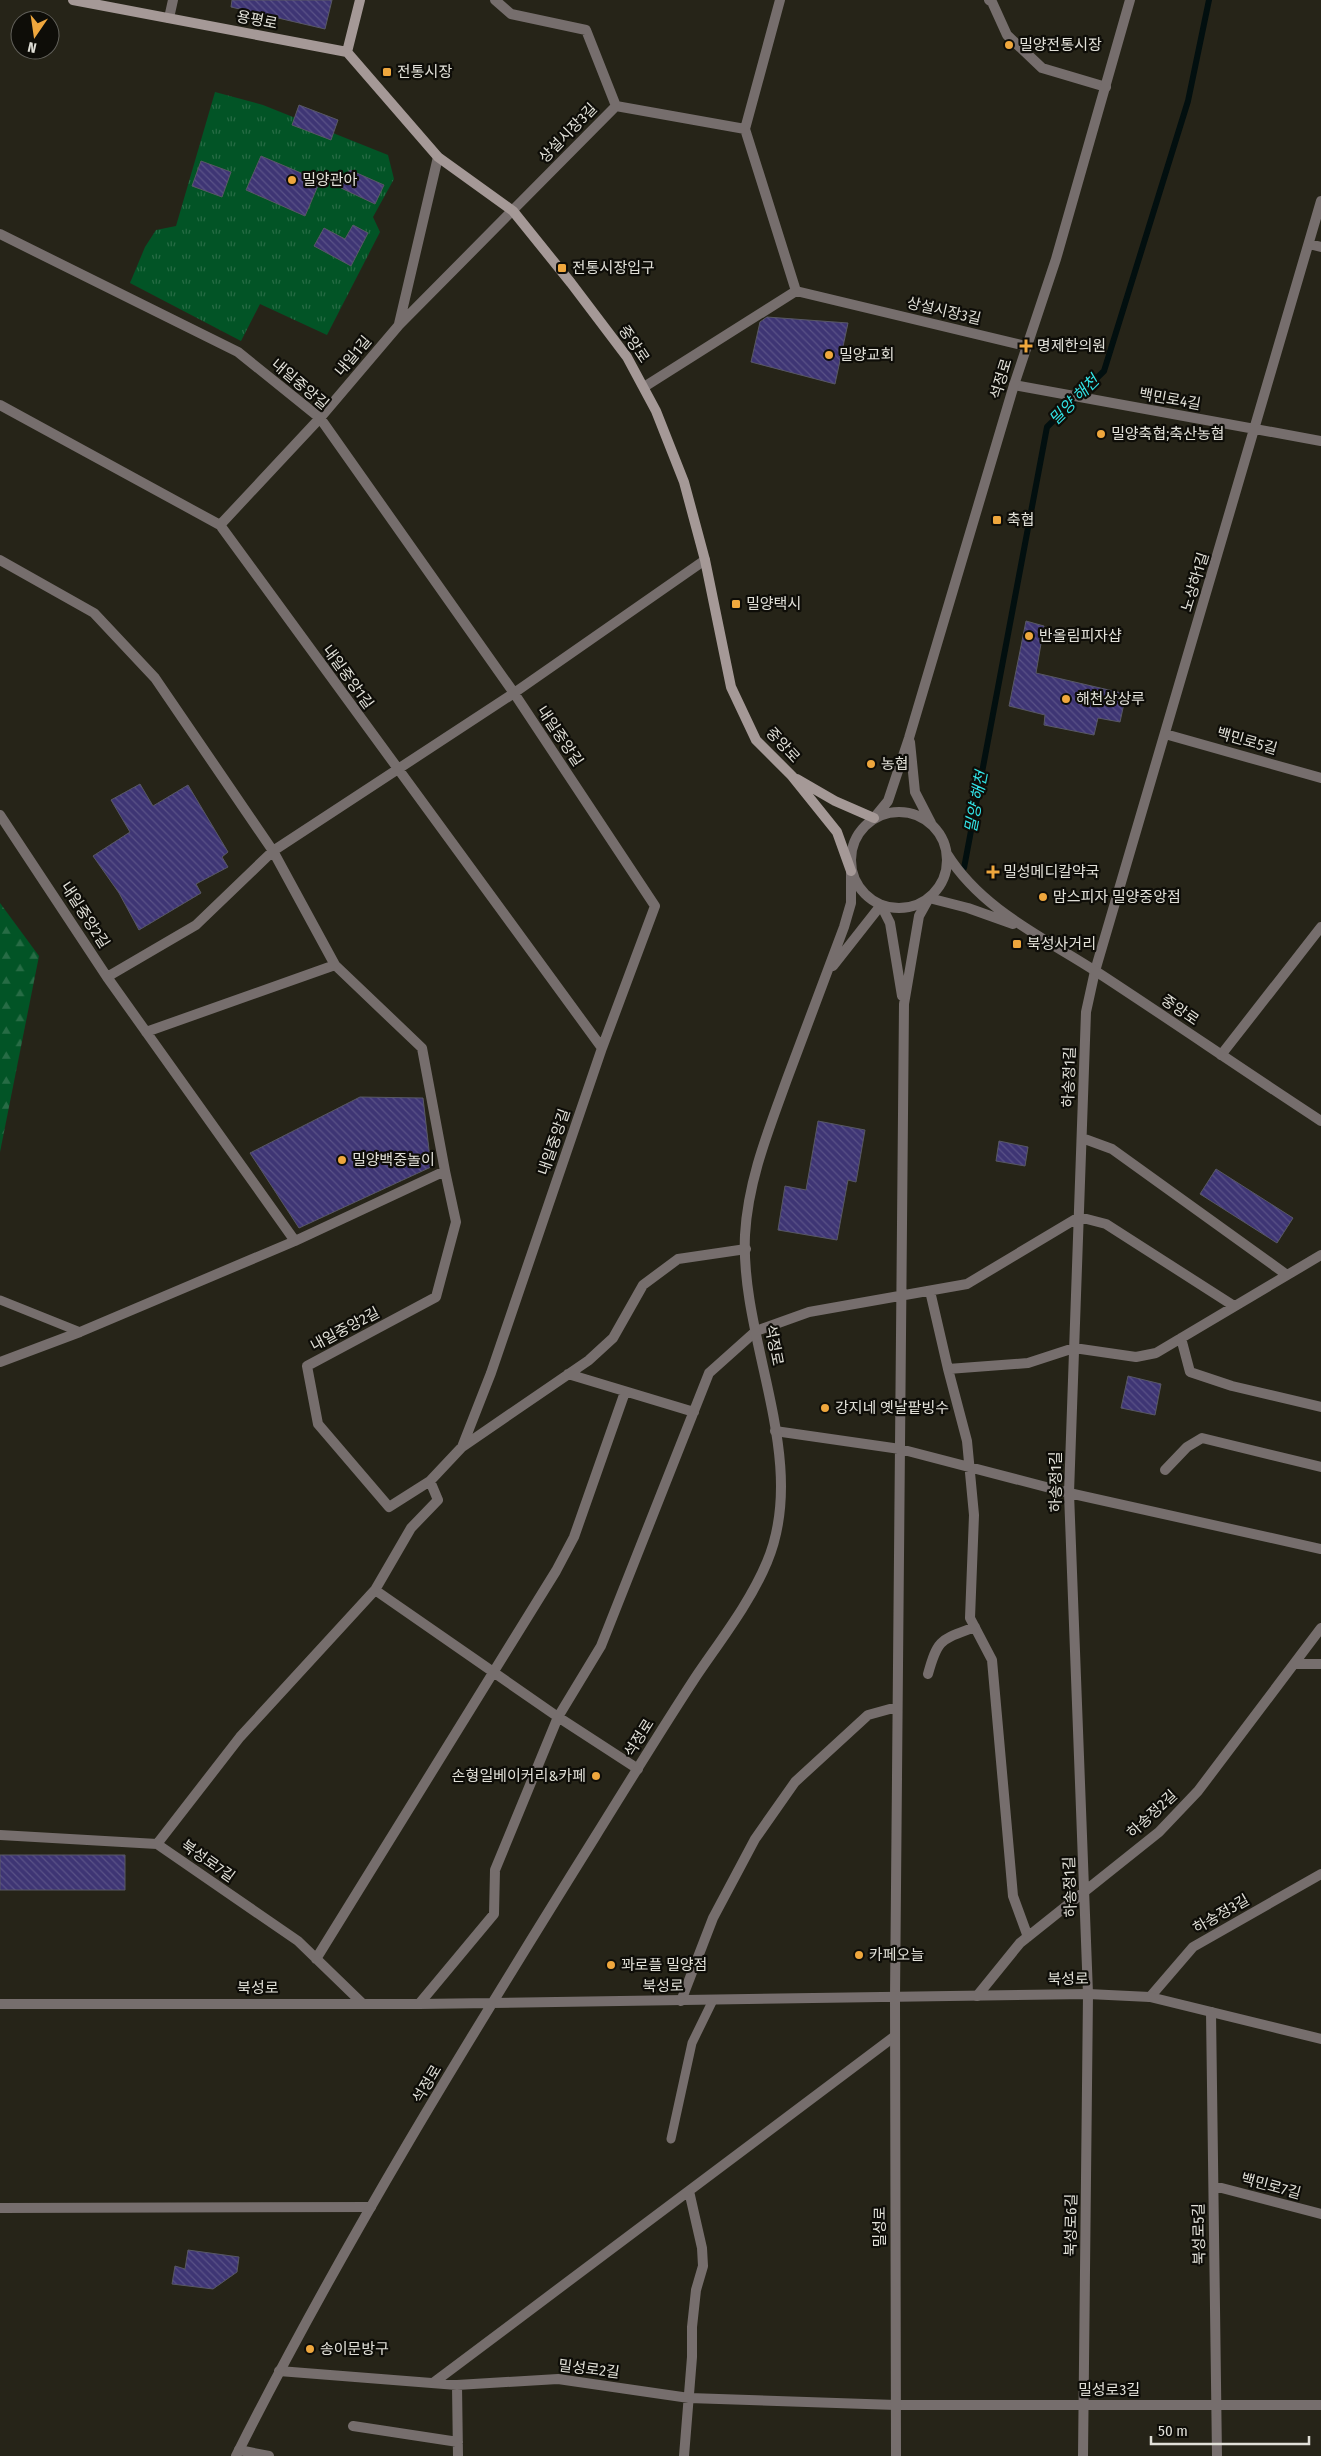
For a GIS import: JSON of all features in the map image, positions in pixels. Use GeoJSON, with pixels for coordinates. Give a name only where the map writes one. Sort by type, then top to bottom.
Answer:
{"type":"FeatureCollection","features":[{"type":"Feature","properties":{"kind":"main road","name":"용평로"},"geometry":{"type":"LineString","coordinates":[[73,0],[347,52]]}},
{"type":"Feature","properties":{"kind":"main road"},"geometry":{"type":"LineString","coordinates":[[347,52],[360,0]]}},
{"type":"Feature","properties":{"kind":"main road","name":"중앙로"},"geometry":{"type":"LineString","coordinates":[[347,52],[438,157],[513,211],[627,357],[644,387],[684,482],[705,560],[731,686],[756,740],[792,776]]}},
{"type":"Feature","properties":{"kind":"main road"},"geometry":{"type":"LineString","coordinates":[[792,776],[834,801],[874,818]]}},
{"type":"Feature","properties":{"kind":"main road"},"geometry":{"type":"LineString","coordinates":[[792,776],[837,832],[851,871]]}},
{"type":"Feature","properties":{"kind":"street"},"geometry":{"type":"LineString","coordinates":[[169,18],[173,0]]}},
{"type":"Feature","properties":{"kind":"street"},"geometry":{"type":"LineString","coordinates":[[495,0],[511,14],[586,30],[616,106]]}},
{"type":"Feature","properties":{"kind":"street"},"geometry":{"type":"LineString","coordinates":[[644,387],[796,291],[745,129],[780,0]]}},
{"type":"Feature","properties":{"kind":"street"},"geometry":{"type":"LineString","coordinates":[[989,0],[992,2],[1007,35],[1042,68],[1106,87]]}},
{"type":"Feature","properties":{"kind":"street","name":"석정로"},"geometry":{"type":"LineString","coordinates":[[874,818],[888,801],[909,738],[1014,385],[1056,259],[1130,0]]}},
{"type":"Feature","properties":{"kind":"street","name":"상설시장3길"},"geometry":{"type":"LineString","coordinates":[[513,211],[616,106],[745,129]]}},
{"type":"Feature","properties":{"kind":"street"},"geometry":{"type":"LineString","coordinates":[[399,325],[438,157]]}},
{"type":"Feature","properties":{"kind":"street","name":"노상하1길"},"geometry":{"type":"LineString","coordinates":[[1095,971],[1309,244],[1319,216],[1321,201]]}},
{"type":"Feature","properties":{"kind":"street","name":"내일1길"},"geometry":{"type":"LineString","coordinates":[[220,524],[320,418],[399,325],[513,211]]}},
{"type":"Feature","properties":{"kind":"street","name":"내일중앙길"},"geometry":{"type":"LineString","coordinates":[[0,234],[238,352],[320,418],[514,693],[655,906],[602,1048],[491,1373],[462,1447]]}},
{"type":"Feature","properties":{"kind":"street"},"geometry":{"type":"LineString","coordinates":[[1309,244],[1321,247]]}},
{"type":"Feature","properties":{"kind":"street","name":"상설시장3길"},"geometry":{"type":"LineString","coordinates":[[796,291],[1026,346]]}},
{"type":"Feature","properties":{"kind":"street","name":"백민로4길"},"geometry":{"type":"LineString","coordinates":[[1014,385],[1321,441]]}},
{"type":"Feature","properties":{"kind":"street","name":"내일중앙1길"},"geometry":{"type":"LineString","coordinates":[[0,405],[220,524],[397,770],[602,1048]]}},
{"type":"Feature","properties":{"kind":"street"},"geometry":{"type":"LineString","coordinates":[[0,560],[94,613],[148,670],[273,851]]}},
{"type":"Feature","properties":{"kind":"street"},"geometry":{"type":"LineString","coordinates":[[107,977],[196,925],[273,851],[514,693],[705,560]]}},
{"type":"Feature","properties":{"kind":"street","name":"백민로5길"},"geometry":{"type":"LineString","coordinates":[[1165,734],[1321,778]]}},
{"type":"Feature","properties":{"kind":"street"},"geometry":{"type":"LineString","coordinates":[[909,738],[916,792],[932,825],[942,838],[947,854],[959,873],[1021,927]]}},
{"type":"Feature","properties":{"kind":"street"},"geometry":{"type":"LineString","coordinates":[[932,825],[918,815],[904,812],[888,812],[874,818],[862,827],[854,840],[850,855],[851,871],[857,884],[867,896],[881,905],[898,908],[914,906],[929,898],[968,908],[1021,927]]}},
{"type":"Feature","properties":{"kind":"street","name":"내일중앙2길"},"geometry":{"type":"LineString","coordinates":[[0,814],[107,977],[295,1241]]}},
{"type":"Feature","properties":{"kind":"street","name":"내일중앙2길"},"geometry":{"type":"LineString","coordinates":[[273,851],[335,965],[422,1048],[456,1222],[436,1297],[307,1366],[318,1424],[389,1506],[430,1481],[462,1447]]}},
{"type":"Feature","properties":{"kind":"street"},"geometry":{"type":"LineString","coordinates":[[904,1004],[919,916],[929,898],[940,886],[946,870],[947,854]]}},
{"type":"Feature","properties":{"kind":"street","name":"석정로"},"geometry":{"type":"LineString","coordinates":[[238,2453],[278,2371],[371,2207],[492,2003],[638,1769],[752,1592],[768,1561],[782,1502],[781,1466],[746,1271],[745,1233],[750,1199],[762,1148],[826,975],[850,903],[851,871]]}},
{"type":"Feature","properties":{"kind":"street"},"geometry":{"type":"LineString","coordinates":[[826,975],[881,905]]}},
{"type":"Feature","properties":{"kind":"street"},"geometry":{"type":"LineString","coordinates":[[881,905],[890,923],[904,1004]]}},
{"type":"Feature","properties":{"kind":"street","name":"중앙로"},"geometry":{"type":"LineString","coordinates":[[1021,927],[1095,971],[1321,1121]]}},
{"type":"Feature","properties":{"kind":"street"},"geometry":{"type":"LineString","coordinates":[[1221,1055],[1321,927]]}},
{"type":"Feature","properties":{"kind":"street"},"geometry":{"type":"LineString","coordinates":[[146,1032],[335,965]]}},
{"type":"Feature","properties":{"kind":"street","name":"하송정1길"},"geometry":{"type":"LineString","coordinates":[[1088,1994],[1086,1892],[1069,1493],[1086,1012],[1095,971]]}},
{"type":"Feature","properties":{"kind":"street","name":"밀성로"},"geometry":{"type":"LineString","coordinates":[[896,2456],[895,1998],[904,1004]]}},
{"type":"Feature","properties":{"kind":"street"},"geometry":{"type":"LineString","coordinates":[[1082,1138],[1112,1149],[1287,1275]]}},
{"type":"Feature","properties":{"kind":"street"},"geometry":{"type":"LineString","coordinates":[[0,1362],[80,1332],[295,1241],[445,1172]]}},
{"type":"Feature","properties":{"kind":"street"},"geometry":{"type":"LineString","coordinates":[[419,2004],[494,1914],[495,1870],[558,1717],[601,1646],[709,1373],[756,1331],[810,1312],[967,1284],[1079,1217],[1106,1224],[1234,1306]]}},
{"type":"Feature","properties":{"kind":"street"},"geometry":{"type":"LineString","coordinates":[[462,1447],[568,1374],[614,1338],[643,1285],[678,1259],[746,1249]]}},
{"type":"Feature","properties":{"kind":"street"},"geometry":{"type":"LineString","coordinates":[[948,1369],[1028,1363],[1074,1348],[1136,1357],[1156,1353],[1321,1255]]}},
{"type":"Feature","properties":{"kind":"street"},"geometry":{"type":"LineString","coordinates":[[930,1290],[967,1441],[974,1515],[970,1618],[992,1660],[1012,1896],[1028,1936]]}},
{"type":"Feature","properties":{"kind":"street"},"geometry":{"type":"LineString","coordinates":[[1181,1338],[1190,1372],[1232,1386],[1321,1407]]}},
{"type":"Feature","properties":{"kind":"street"},"geometry":{"type":"LineString","coordinates":[[568,1374],[694,1412]]}},
{"type":"Feature","properties":{"kind":"street"},"geometry":{"type":"LineString","coordinates":[[316,1959],[556,1571],[574,1537],[625,1392]]}},
{"type":"Feature","properties":{"kind":"street"},"geometry":{"type":"LineString","coordinates":[[774,1431],[900,1449],[1069,1493],[1321,1549]]}},
{"type":"Feature","properties":{"kind":"street"},"geometry":{"type":"LineString","coordinates":[[1165,1470],[1187,1447],[1202,1438],[1321,1467]]}},
{"type":"Feature","properties":{"kind":"street"},"geometry":{"type":"LineString","coordinates":[[156,1844],[240,1737],[375,1590],[411,1528],[438,1500],[430,1481]]}},
{"type":"Feature","properties":{"kind":"street"},"geometry":{"type":"LineString","coordinates":[[375,1590],[558,1717],[638,1769]]}},
{"type":"Feature","properties":{"kind":"street"},"geometry":{"type":"LineString","coordinates":[[928,1674],[935,1649],[944,1639],[975,1627]]}},
{"type":"Feature","properties":{"kind":"street","name":"하송정2길"},"geometry":{"type":"LineString","coordinates":[[977,1996],[1020,1943],[1159,1832],[1198,1791],[1321,1628]]}},
{"type":"Feature","properties":{"kind":"street"},"geometry":{"type":"LineString","coordinates":[[1294,1664],[1321,1664]]}},
{"type":"Feature","properties":{"kind":"street"},"geometry":{"type":"LineString","coordinates":[[681,2001],[713,1918],[755,1839],[795,1782],[868,1715],[897,1708]]}},
{"type":"Feature","properties":{"kind":"street","name":"북성로7길"},"geometry":{"type":"LineString","coordinates":[[0,1835],[156,1844],[298,1942],[362,2003]]}},
{"type":"Feature","properties":{"kind":"street","name":"하송정3길"},"geometry":{"type":"LineString","coordinates":[[1150,1997],[1193,1947],[1321,1874]]}},
{"type":"Feature","properties":{"kind":"street","name":"북성로"},"geometry":{"type":"LineString","coordinates":[[0,2004],[419,2004],[1088,1994],[1150,1997],[1321,2039]]}},
{"type":"Feature","properties":{"kind":"street","name":"북성로6길"},"geometry":{"type":"LineString","coordinates":[[1084,2456],[1088,1994]]}},
{"type":"Feature","properties":{"kind":"street","name":"북성로5길"},"geometry":{"type":"LineString","coordinates":[[1211,2012],[1217,2456]]}},
{"type":"Feature","properties":{"kind":"street"},"geometry":{"type":"LineString","coordinates":[[433,2383],[895,2036]]}},
{"type":"Feature","properties":{"kind":"street","name":"백민로7길"},"geometry":{"type":"LineString","coordinates":[[1214,2186],[1321,2214]]}},
{"type":"Feature","properties":{"kind":"street"},"geometry":{"type":"LineString","coordinates":[[684,2456],[692,2327],[696,2290],[703,2266],[702,2248],[689,2191]]}},
{"type":"Feature","properties":{"kind":"street"},"geometry":{"type":"LineString","coordinates":[[0,2208],[371,2207]]}},
{"type":"Feature","properties":{"kind":"street","name":"밀성로2길"},"geometry":{"type":"LineString","coordinates":[[278,2371],[457,2385],[558,2379],[689,2398],[896,2405]]}},
{"type":"Feature","properties":{"kind":"street"},"geometry":{"type":"LineString","coordinates":[[457,2385],[458,2456]]}},
{"type":"Feature","properties":{"kind":"street","name":"밀성로3길"},"geometry":{"type":"LineString","coordinates":[[896,2405],[1321,2405]]}},
{"type":"Feature","properties":{"kind":"street"},"geometry":{"type":"LineString","coordinates":[[353,2426],[458,2442]]}},
{"type":"Feature","properties":{"kind":"street"},"geometry":{"type":"LineString","coordinates":[[238,2453],[269,2456]]}},
{"type":"Feature","properties":{"kind":"lane"},"geometry":{"type":"LineString","coordinates":[[0,1300],[80,1332]]}},
{"type":"Feature","properties":{"kind":"lane"},"geometry":{"type":"LineString","coordinates":[[671,2140],[692,2043],[713,2000]]}},
{"type":"Feature","properties":{"kind":"green space"},"geometry":{"type":"Polygon","coordinates":[[[215,92],[263,105],[388,155],[394,179],[373,217],[380,232],[327,335],[260,304],[241,341],[130,283],[145,247],[156,230],[176,226],[215,92]]]}},
{"type":"Feature","properties":{"kind":"green space"},"geometry":{"type":"Polygon","coordinates":[[[0,903],[39,956],[0,1152],[0,903]]]}},
{"type":"Feature","properties":{"kind":"building"},"geometry":{"type":"Polygon","coordinates":[[[232,0],[332,0],[325,29],[231,7],[232,0]]]}},
{"type":"Feature","properties":{"kind":"building"},"geometry":{"type":"Polygon","coordinates":[[[299,105],[338,120],[331,140],[292,125],[299,105]]]}},
{"type":"Feature","properties":{"kind":"building"},"geometry":{"type":"Polygon","coordinates":[[[261,156],[320,181],[305,216],[246,190],[261,156]]]}},
{"type":"Feature","properties":{"kind":"building"},"geometry":{"type":"Polygon","coordinates":[[[201,161],[231,172],[222,197],[192,186],[201,161]]]}},
{"type":"Feature","properties":{"kind":"building"},"geometry":{"type":"Polygon","coordinates":[[[350,170],[384,185],[375,204],[341,188],[350,170]]]}},
{"type":"Feature","properties":{"kind":"building"},"geometry":{"type":"Polygon","coordinates":[[[353,225],[368,233],[351,266],[314,246],[324,228],[345,239],[353,225]]]}},
{"type":"Feature","properties":{"kind":"building","name":"밀양교회"},"geometry":{"type":"Polygon","coordinates":[[[767,317],[848,323],[835,384],[751,362],[760,322],[767,317]]]}},
{"type":"Feature","properties":{"kind":"building"},"geometry":{"type":"Polygon","coordinates":[[[1026,621],[1044,626],[1036,673],[1126,694],[1120,722],[1098,718],[1094,735],[1044,725],[1045,715],[1009,706],[1026,621]]]}},
{"type":"Feature","properties":{"kind":"building"},"geometry":{"type":"Polygon","coordinates":[[[140,784],[153,806],[188,785],[228,852],[222,857],[228,867],[196,884],[201,893],[139,930],[119,893],[93,856],[130,832],[111,800],[140,784]]]}},
{"type":"Feature","properties":{"kind":"building","name":"밀양백중놀이"},"geometry":{"type":"Polygon","coordinates":[[[360,1097],[423,1098],[431,1167],[299,1228],[250,1153],[360,1097]]]}},
{"type":"Feature","properties":{"kind":"building"},"geometry":{"type":"Polygon","coordinates":[[[818,1121],[865,1130],[856,1182],[848,1180],[837,1240],[778,1230],[785,1186],[806,1190],[818,1121]]]}},
{"type":"Feature","properties":{"kind":"building"},"geometry":{"type":"Polygon","coordinates":[[[999,1141],[1028,1147],[1025,1166],[996,1161],[999,1141]]]}},
{"type":"Feature","properties":{"kind":"building"},"geometry":{"type":"Polygon","coordinates":[[[1216,1169],[1293,1218],[1277,1243],[1200,1194],[1216,1169]]]}},
{"type":"Feature","properties":{"kind":"building"},"geometry":{"type":"Polygon","coordinates":[[[1128,1376],[1161,1384],[1155,1415],[1121,1408],[1128,1376]]]}},
{"type":"Feature","properties":{"kind":"building"},"geometry":{"type":"Polygon","coordinates":[[[0,1855],[125,1855],[125,1890],[0,1890],[0,1855]]]}},
{"type":"Feature","properties":{"kind":"building"},"geometry":{"type":"Polygon","coordinates":[[[188,2250],[239,2257],[237,2272],[213,2289],[172,2284],[175,2266],[185,2269],[188,2250]]]}},
{"type":"Feature","properties":{"kind":"waterway","name":"밀양 해천"},"geometry":{"type":"LineString","coordinates":[[964,868],[1047,427],[1104,371],[1188,101],[1209,0]]}},
{"type":"Feature","properties":{"kind":"place","name":"밀양전통시장"},"geometry":{"type":"Point","coordinates":[1009,45]}},
{"type":"Feature","properties":{"kind":"place","name":"전통시장"},"geometry":{"type":"Point","coordinates":[387,72]}},
{"type":"Feature","properties":{"kind":"place","name":"밀양관아"},"geometry":{"type":"Point","coordinates":[292,180]}},
{"type":"Feature","properties":{"kind":"place","name":"전통시장입구"},"geometry":{"type":"Point","coordinates":[562,268]}},
{"type":"Feature","properties":{"kind":"place","name":"명제한의원"},"geometry":{"type":"Point","coordinates":[1026,346]}},
{"type":"Feature","properties":{"kind":"place","name":"밀양교회"},"geometry":{"type":"Point","coordinates":[829,355]}},
{"type":"Feature","properties":{"kind":"place","name":"밀양축협;축산농협"},"geometry":{"type":"Point","coordinates":[1101,434]}},
{"type":"Feature","properties":{"kind":"place","name":"축협"},"geometry":{"type":"Point","coordinates":[997,520]}},
{"type":"Feature","properties":{"kind":"place","name":"밀양택시"},"geometry":{"type":"Point","coordinates":[736,604]}},
{"type":"Feature","properties":{"kind":"place","name":"반올림피자샵"},"geometry":{"type":"Point","coordinates":[1029,636]}},
{"type":"Feature","properties":{"kind":"place","name":"해천상상루"},"geometry":{"type":"Point","coordinates":[1066,699]}},
{"type":"Feature","properties":{"kind":"place","name":"농협"},"geometry":{"type":"Point","coordinates":[871,764]}},
{"type":"Feature","properties":{"kind":"place","name":"밀성메디칼약국"},"geometry":{"type":"Point","coordinates":[993,872]}},
{"type":"Feature","properties":{"kind":"place","name":"맘스피자 밀양중앙점"},"geometry":{"type":"Point","coordinates":[1043,897]}},
{"type":"Feature","properties":{"kind":"place","name":"북성사거리"},"geometry":{"type":"Point","coordinates":[1017,944]}},
{"type":"Feature","properties":{"kind":"place","name":"밀양백중놀이"},"geometry":{"type":"Point","coordinates":[342,1160]}},
{"type":"Feature","properties":{"kind":"place","name":"강지네 옛날팥빙수"},"geometry":{"type":"Point","coordinates":[825,1408]}},
{"type":"Feature","properties":{"kind":"place","name":"손형일베이커리&카페"},"geometry":{"type":"Point","coordinates":[596,1776]}},
{"type":"Feature","properties":{"kind":"place","name":"카페오늘"},"geometry":{"type":"Point","coordinates":[859,1955]}},
{"type":"Feature","properties":{"kind":"place","name":"꽈로플 밀양점"},"geometry":{"type":"Point","coordinates":[611,1965]}},
{"type":"Feature","properties":{"kind":"place","name":"송이문방구"},"geometry":{"type":"Point","coordinates":[310,2349]}}]}
